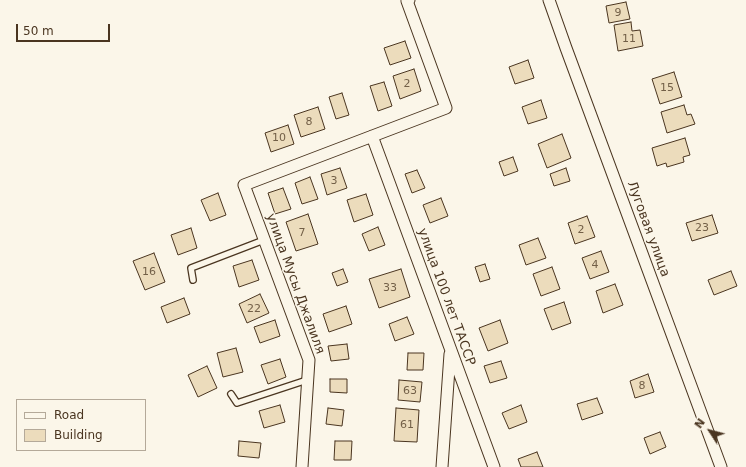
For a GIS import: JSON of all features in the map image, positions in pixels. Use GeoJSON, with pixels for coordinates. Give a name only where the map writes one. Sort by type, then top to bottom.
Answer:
{"type":"FeatureCollection","features":[{"type":"Feature","properties":{"kind":"street"},"geometry":{"type":"LineString","coordinates":[[372,136],[446,108],[407,1],[409,0]]}},
{"type":"Feature","properties":{"kind":"street","name":"Луговая улица"},"geometry":{"type":"LineString","coordinates":[[549,0],[721,467]]}},
{"type":"Feature","properties":{"kind":"street","name":"улица Мусы Джалиля"},"geometry":{"type":"LineString","coordinates":[[302,467],[309,360],[244,185],[372,136]]}},
{"type":"Feature","properties":{"kind":"street","name":"улица 100 лет ТАССР"},"geometry":{"type":"LineString","coordinates":[[372,136],[494,467]]}},
{"type":"Feature","properties":{"kind":"street"},"geometry":{"type":"LineString","coordinates":[[442,467],[451,349]]}},
{"type":"Feature","properties":{"kind":"lane"},"geometry":{"type":"LineString","coordinates":[[193,280],[191,268],[264,240]]}},
{"type":"Feature","properties":{"kind":"lane"},"geometry":{"type":"LineString","coordinates":[[231,394],[237,403],[307,380]]}},
{"type":"Feature","properties":{"kind":"building"},"geometry":{"type":"Polygon","coordinates":[[[626,2],[630,19],[609,23],[606,6],[626,2]]]}},
{"type":"Feature","properties":{"kind":"building"},"geometry":{"type":"Polygon","coordinates":[[[631,22],[632,31],[640,30],[643,46],[618,51],[614,25],[631,22]]]}},
{"type":"Feature","properties":{"kind":"building"},"geometry":{"type":"Polygon","coordinates":[[[405,41],[411,58],[390,65],[384,48],[405,41]]]}},
{"type":"Feature","properties":{"kind":"building"},"geometry":{"type":"Polygon","coordinates":[[[528,60],[534,78],[515,84],[509,67],[528,60]]]}},
{"type":"Feature","properties":{"kind":"building"},"geometry":{"type":"Polygon","coordinates":[[[414,69],[421,91],[400,99],[393,76],[414,69]]]}},
{"type":"Feature","properties":{"kind":"building"},"geometry":{"type":"Polygon","coordinates":[[[674,72],[682,97],[660,104],[652,79],[674,72]]]}},
{"type":"Feature","properties":{"kind":"building"},"geometry":{"type":"Polygon","coordinates":[[[384,82],[392,106],[378,111],[370,86],[384,82]]]}},
{"type":"Feature","properties":{"kind":"building"},"geometry":{"type":"Polygon","coordinates":[[[342,93],[349,115],[336,119],[329,97],[342,93]]]}},
{"type":"Feature","properties":{"kind":"building"},"geometry":{"type":"Polygon","coordinates":[[[541,100],[547,118],[528,124],[522,107],[541,100]]]}},
{"type":"Feature","properties":{"kind":"building"},"geometry":{"type":"Polygon","coordinates":[[[684,105],[687,115],[691,114],[695,124],[667,133],[661,112],[684,105]]]}},
{"type":"Feature","properties":{"kind":"building"},"geometry":{"type":"Polygon","coordinates":[[[318,107],[325,129],[301,137],[294,115],[318,107]]]}},
{"type":"Feature","properties":{"kind":"building"},"geometry":{"type":"Polygon","coordinates":[[[288,125],[294,144],[271,152],[265,133],[288,125]]]}},
{"type":"Feature","properties":{"kind":"building"},"geometry":{"type":"Polygon","coordinates":[[[562,134],[571,158],[547,168],[538,144],[562,134]]]}},
{"type":"Feature","properties":{"kind":"building"},"geometry":{"type":"Polygon","coordinates":[[[685,138],[690,155],[683,157],[684,162],[667,167],[666,163],[657,166],[652,148],[685,138]]]}},
{"type":"Feature","properties":{"kind":"building"},"geometry":{"type":"Polygon","coordinates":[[[513,157],[518,171],[504,176],[499,162],[513,157]]]}},
{"type":"Feature","properties":{"kind":"building"},"geometry":{"type":"Polygon","coordinates":[[[340,168],[347,188],[327,195],[321,174],[340,168]]]}},
{"type":"Feature","properties":{"kind":"building"},"geometry":{"type":"Polygon","coordinates":[[[566,168],[570,181],[554,186],[550,174],[566,168]]]}},
{"type":"Feature","properties":{"kind":"building"},"geometry":{"type":"Polygon","coordinates":[[[417,170],[425,188],[412,193],[405,174],[417,170]]]}},
{"type":"Feature","properties":{"kind":"building"},"geometry":{"type":"Polygon","coordinates":[[[310,177],[318,199],[302,204],[295,183],[310,177]]]}},
{"type":"Feature","properties":{"kind":"building"},"geometry":{"type":"Polygon","coordinates":[[[283,188],[291,209],[275,214],[268,193],[283,188]]]}},
{"type":"Feature","properties":{"kind":"building"},"geometry":{"type":"Polygon","coordinates":[[[218,193],[226,215],[210,221],[201,200],[218,193]]]}},
{"type":"Feature","properties":{"kind":"building"},"geometry":{"type":"Polygon","coordinates":[[[366,194],[373,215],[354,222],[347,200],[366,194]]]}},
{"type":"Feature","properties":{"kind":"building"},"geometry":{"type":"Polygon","coordinates":[[[441,198],[448,216],[430,223],[423,205],[441,198]]]}},
{"type":"Feature","properties":{"kind":"building"},"geometry":{"type":"Polygon","coordinates":[[[308,214],[318,244],[296,251],[286,222],[308,214]]]}},
{"type":"Feature","properties":{"kind":"building"},"geometry":{"type":"Polygon","coordinates":[[[712,215],[718,233],[692,241],[686,223],[712,215]]]}},
{"type":"Feature","properties":{"kind":"building"},"geometry":{"type":"Polygon","coordinates":[[[587,216],[595,237],[575,244],[568,223],[587,216]]]}},
{"type":"Feature","properties":{"kind":"building"},"geometry":{"type":"Polygon","coordinates":[[[378,227],[385,245],[369,251],[362,234],[378,227]]]}},
{"type":"Feature","properties":{"kind":"building"},"geometry":{"type":"Polygon","coordinates":[[[191,228],[197,248],[178,255],[171,235],[191,228]]]}},
{"type":"Feature","properties":{"kind":"building"},"geometry":{"type":"Polygon","coordinates":[[[538,238],[546,258],[526,265],[519,245],[538,238]]]}},
{"type":"Feature","properties":{"kind":"building"},"geometry":{"type":"Polygon","coordinates":[[[601,251],[609,272],[590,279],[582,258],[601,251]]]}},
{"type":"Feature","properties":{"kind":"building"},"geometry":{"type":"Polygon","coordinates":[[[154,253],[165,282],[145,290],[133,261],[154,253]]]}},
{"type":"Feature","properties":{"kind":"building"},"geometry":{"type":"Polygon","coordinates":[[[252,260],[259,280],[239,287],[233,266],[252,260]]]}},
{"type":"Feature","properties":{"kind":"building"},"geometry":{"type":"Polygon","coordinates":[[[485,264],[490,279],[480,282],[475,267],[485,264]]]}},
{"type":"Feature","properties":{"kind":"building"},"geometry":{"type":"Polygon","coordinates":[[[552,267],[560,289],[541,296],[533,274],[552,267]]]}},
{"type":"Feature","properties":{"kind":"building"},"geometry":{"type":"Polygon","coordinates":[[[343,269],[348,282],[337,286],[332,273],[343,269]]]}},
{"type":"Feature","properties":{"kind":"building"},"geometry":{"type":"Polygon","coordinates":[[[401,269],[410,297],[379,308],[369,279],[401,269]]]}},
{"type":"Feature","properties":{"kind":"building"},"geometry":{"type":"Polygon","coordinates":[[[731,271],[737,286],[714,295],[708,280],[731,271]]]}},
{"type":"Feature","properties":{"kind":"building"},"geometry":{"type":"Polygon","coordinates":[[[615,284],[623,305],[603,313],[596,291],[615,284]]]}},
{"type":"Feature","properties":{"kind":"building"},"geometry":{"type":"Polygon","coordinates":[[[260,294],[269,313],[247,323],[239,304],[260,294]]]}},
{"type":"Feature","properties":{"kind":"building"},"geometry":{"type":"Polygon","coordinates":[[[184,298],[190,314],[167,323],[161,307],[184,298]]]}},
{"type":"Feature","properties":{"kind":"building"},"geometry":{"type":"Polygon","coordinates":[[[564,302],[571,323],[552,330],[544,309],[564,302]]]}},
{"type":"Feature","properties":{"kind":"building"},"geometry":{"type":"Polygon","coordinates":[[[346,306],[352,324],[329,332],[323,314],[346,306]]]}},
{"type":"Feature","properties":{"kind":"building"},"geometry":{"type":"Polygon","coordinates":[[[407,317],[414,334],[395,341],[389,324],[407,317]]]}},
{"type":"Feature","properties":{"kind":"building"},"geometry":{"type":"Polygon","coordinates":[[[275,320],[280,336],[260,343],[254,327],[275,320]]]}},
{"type":"Feature","properties":{"kind":"building"},"geometry":{"type":"Polygon","coordinates":[[[500,320],[508,343],[488,351],[479,328],[500,320]]]}},
{"type":"Feature","properties":{"kind":"building"},"geometry":{"type":"Polygon","coordinates":[[[347,344],[349,359],[331,361],[328,346],[347,344]]]}},
{"type":"Feature","properties":{"kind":"building"},"geometry":{"type":"Polygon","coordinates":[[[236,348],[243,372],[223,377],[217,353],[236,348]]]}},
{"type":"Feature","properties":{"kind":"building"},"geometry":{"type":"Polygon","coordinates":[[[408,353],[424,353],[423,370],[407,370],[408,353]]]}},
{"type":"Feature","properties":{"kind":"building"},"geometry":{"type":"Polygon","coordinates":[[[280,359],[286,377],[268,384],[261,365],[280,359]]]}},
{"type":"Feature","properties":{"kind":"building"},"geometry":{"type":"Polygon","coordinates":[[[501,361],[507,378],[490,383],[484,366],[501,361]]]}},
{"type":"Feature","properties":{"kind":"building"},"geometry":{"type":"Polygon","coordinates":[[[207,366],[217,388],[198,397],[188,375],[207,366]]]}},
{"type":"Feature","properties":{"kind":"building"},"geometry":{"type":"Polygon","coordinates":[[[648,374],[654,392],[635,398],[630,381],[648,374]]]}},
{"type":"Feature","properties":{"kind":"building"},"geometry":{"type":"Polygon","coordinates":[[[330,379],[347,379],[347,393],[330,392],[330,379]]]}},
{"type":"Feature","properties":{"kind":"building"},"geometry":{"type":"Polygon","coordinates":[[[399,380],[422,382],[420,402],[398,400],[399,380]]]}},
{"type":"Feature","properties":{"kind":"building"},"geometry":{"type":"Polygon","coordinates":[[[597,398],[603,413],[582,420],[577,404],[597,398]]]}},
{"type":"Feature","properties":{"kind":"building"},"geometry":{"type":"Polygon","coordinates":[[[280,405],[285,422],[264,428],[259,411],[280,405]]]}},
{"type":"Feature","properties":{"kind":"building"},"geometry":{"type":"Polygon","coordinates":[[[521,405],[527,422],[509,429],[502,413],[521,405]]]}},
{"type":"Feature","properties":{"kind":"building"},"geometry":{"type":"Polygon","coordinates":[[[328,408],[344,410],[342,426],[326,424],[328,408]]]}},
{"type":"Feature","properties":{"kind":"building"},"geometry":{"type":"Polygon","coordinates":[[[396,408],[419,410],[417,442],[394,441],[396,408]]]}},
{"type":"Feature","properties":{"kind":"building"},"geometry":{"type":"Polygon","coordinates":[[[660,432],[666,447],[650,454],[644,438],[660,432]]]}},
{"type":"Feature","properties":{"kind":"building"},"geometry":{"type":"Polygon","coordinates":[[[239,441],[261,443],[259,458],[238,456],[239,441]]]}},
{"type":"Feature","properties":{"kind":"building"},"geometry":{"type":"Polygon","coordinates":[[[335,441],[352,441],[351,460],[334,460],[335,441]]]}},
{"type":"Feature","properties":{"kind":"building"},"geometry":{"type":"Polygon","coordinates":[[[537,452],[543,467],[521,467],[518,459],[537,452]]]}}]}
